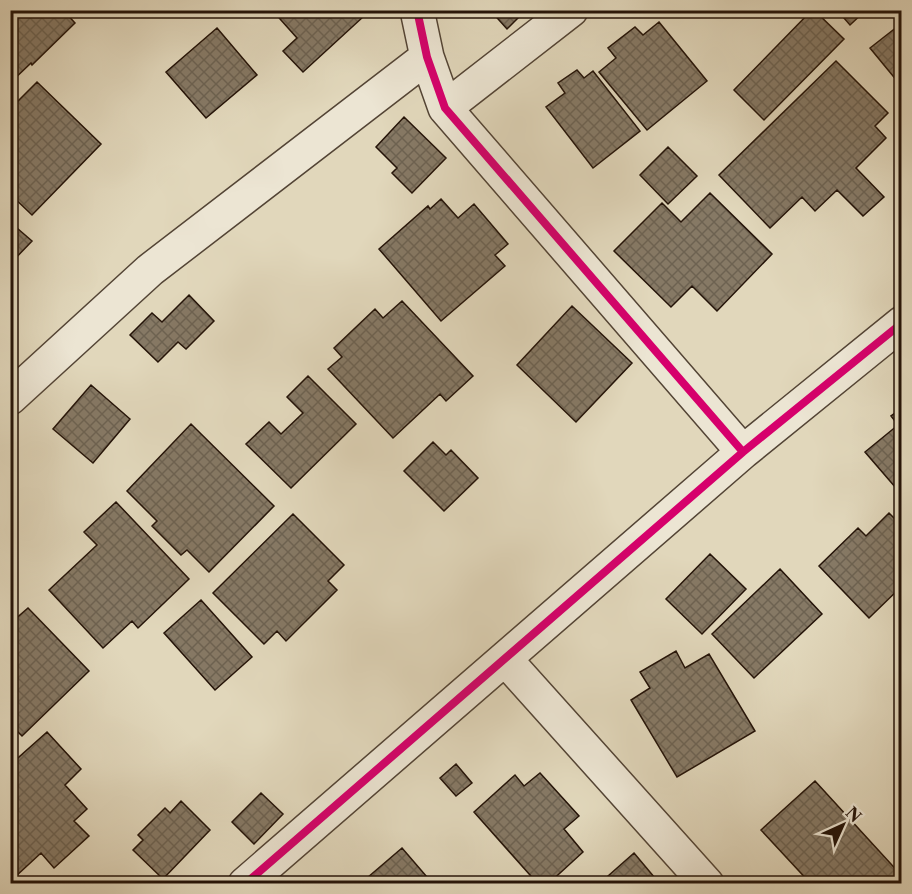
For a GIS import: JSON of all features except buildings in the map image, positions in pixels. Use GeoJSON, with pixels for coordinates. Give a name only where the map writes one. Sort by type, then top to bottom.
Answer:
{"type":"FeatureCollection","features":[{"type":"Feature","properties":{"kind":"street"},"geometry":{"type":"LineString","coordinates":[[417,10],[427,57],[445,108],[743,453]]}},
{"type":"Feature","properties":{"kind":"street"},"geometry":{"type":"LineString","coordinates":[[445,108],[571,10]]}},
{"type":"Feature","properties":{"kind":"street"},"geometry":{"type":"LineString","coordinates":[[10,398],[150,270],[427,57]]}},
{"type":"Feature","properties":{"kind":"street"},"geometry":{"type":"LineString","coordinates":[[245,884],[743,453],[902,323]]}},
{"type":"Feature","properties":{"kind":"street"},"geometry":{"type":"LineString","coordinates":[[505,659],[707,884]]}},
{"type":"Feature","properties":{"kind":"cycle path"},"geometry":{"type":"LineString","coordinates":[[417,10],[427,57],[445,108],[743,452]]}},
{"type":"Feature","properties":{"kind":"cycle path"},"geometry":{"type":"LineString","coordinates":[[245,884],[743,452],[902,323]]}}]}
